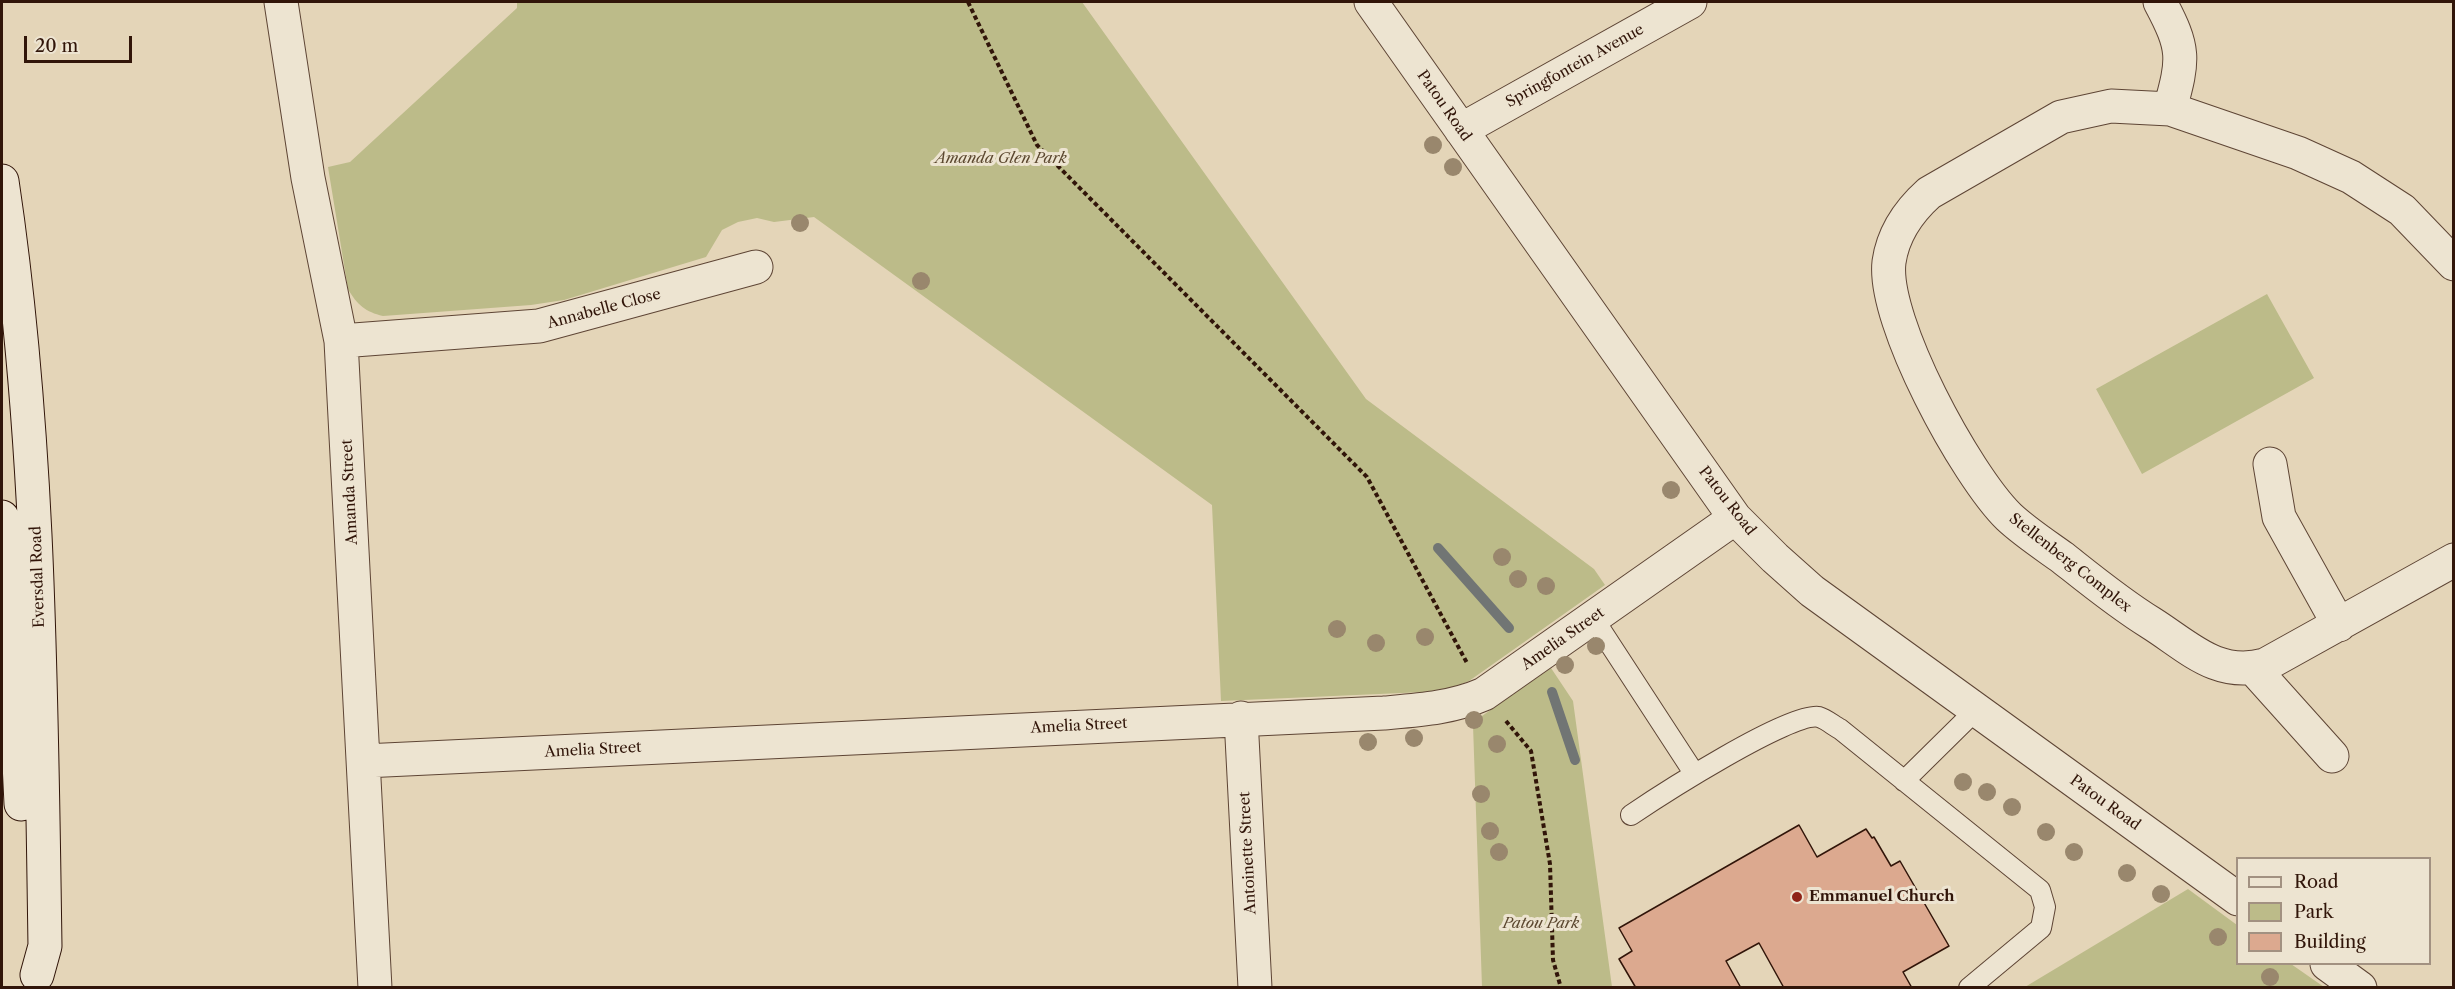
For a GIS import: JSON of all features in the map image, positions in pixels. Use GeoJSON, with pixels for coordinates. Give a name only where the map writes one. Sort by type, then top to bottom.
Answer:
{"type":"FeatureCollection","features":[{"type":"Feature","properties":{"kind":"street","name":"Amanda Street"},"geometry":{"type":"LineString","coordinates":[[280,2],[308,178],[341,341],[375,987]]}},
{"type":"Feature","properties":{"kind":"street","name":"Patou Road"},"geometry":{"type":"LineString","coordinates":[[1371,2],[1735,518],[1812,591],[2236,898]]}},
{"type":"Feature","properties":{"kind":"street","name":"Springfontein Avenue"},"geometry":{"type":"LineString","coordinates":[[1461,130],[1690,2]]}},
{"type":"Feature","properties":{"kind":"street"},"geometry":{"type":"LineString","coordinates":[[2160,2],[2177,34],[2181,56],[2170,109]]}},
{"type":"Feature","properties":{"kind":"street","name":"Stellenberg Complex"},"geometry":{"type":"LineString","coordinates":[[2454,264],[2402,210],[2351,177],[2298,153],[2170,109],[2111,106],[2061,117],[1938,188],[1915,206],[1904,222],[1889,261],[1889,285],[1893,307],[1930,398],[1973,474],[2009,516],[2130,610],[2213,663],[2229,669],[2265,665],[2454,560]]}},
{"type":"Feature","properties":{"kind":"street","name":"Eversdal Road"},"geometry":{"type":"LineString","coordinates":[[2,181],[11,242],[32,447],[40,598],[45,946],[37,981]]}},
{"type":"Feature","properties":{"kind":"street","name":"Annabelle Close"},"geometry":{"type":"LineString","coordinates":[[341,341],[539,326],[756,267]]}},
{"type":"Feature","properties":{"kind":"street"},"geometry":{"type":"LineString","coordinates":[[2270,464],[2279,517],[2338,625]]}},
{"type":"Feature","properties":{"kind":"street","name":"Eversdal Road"},"geometry":{"type":"LineString","coordinates":[[2,517],[11,599],[28,948],[37,981]]}},
{"type":"Feature","properties":{"kind":"street","name":"Amelia Street"},"geometry":{"type":"LineString","coordinates":[[364,761],[1384,713],[1429,709],[1468,701],[1484,694],[1735,518]]}},
{"type":"Feature","properties":{"kind":"street"},"geometry":{"type":"LineString","coordinates":[[2253,668],[2332,756]]}},
{"type":"Feature","properties":{"kind":"street","name":"Antoinette Street"},"geometry":{"type":"LineString","coordinates":[[1241,718],[1255,987]]}},
{"type":"Feature","properties":{"kind":"street"},"geometry":{"type":"LineString","coordinates":[[2329,965],[2360,987]]}},
{"type":"Feature","properties":{"kind":"lane"},"geometry":{"type":"LineString","coordinates":[[1593,618],[1694,773]]}},
{"type":"Feature","properties":{"kind":"lane"},"geometry":{"type":"LineString","coordinates":[[1904,781],[1976,710]]}},
{"type":"Feature","properties":{"kind":"lane"},"geometry":{"type":"LineString","coordinates":[[1630,815],[1694,773],[1799,719],[1819,717],[1840,729],[2040,890],[2045,907],[2041,928],[1969,987]]}},
{"type":"Feature","properties":{"kind":"path"},"geometry":{"type":"LineString","coordinates":[[968,2],[1037,145],[1367,477],[1484,694],[1531,751],[1550,864],[1553,960],[1561,987]]}},
{"type":"Feature","properties":{"kind":"green space","name":"Amanda Glen Park"},"geometry":{"type":"Polygon","coordinates":[[[517,2],[1082,2],[1366,399],[1594,569],[1605,585],[1469,681],[1455,687],[1424,692],[1221,701],[1212,505],[814,217],[774,222],[757,218],[738,222],[722,230],[706,257],[564,300],[531,305],[383,316],[367,310],[359,304],[348,289],[328,167],[350,162],[517,8],[517,2]]]}},
{"type":"Feature","properties":{"kind":"green space"},"geometry":{"type":"Polygon","coordinates":[[[2267,294],[2314,378],[2142,474],[2096,389],[2267,294]]]}},
{"type":"Feature","properties":{"kind":"green space","name":"Patou Park"},"geometry":{"type":"Polygon","coordinates":[[[1551,668],[1573,701],[1612,987],[1482,987],[1473,725],[1479,718],[1551,668]]]}},
{"type":"Feature","properties":{"kind":"green space"},"geometry":{"type":"Polygon","coordinates":[[[2188,889],[2236,924],[2236,965],[2292,965],[2324,987],[2025,987],[2188,889]]]}},
{"type":"Feature","properties":{"kind":"building","name":"Emmanuel Church"},"geometry":{"type":"Polygon","coordinates":[[[1799,825],[1817,857],[1866,829],[1872,838],[1874,837],[1891,866],[1900,861],[1949,946],[1903,972],[1912,988],[1784,988],[1759,943],[1726,961],[1741,988],[1636,988],[1619,959],[1632,951],[1619,928],[1799,825]]]}},
{"type":"Feature","properties":{"kind":"waterway"},"geometry":{"type":"LineString","coordinates":[[1438,548],[1509,628]]}},
{"type":"Feature","properties":{"kind":"waterway"},"geometry":{"type":"LineString","coordinates":[[1552,692],[1575,760]]}},
{"type":"Feature","properties":{"kind":"place","name":"Emmanuel Church"},"geometry":{"type":"Point","coordinates":[1797,897]}}]}
